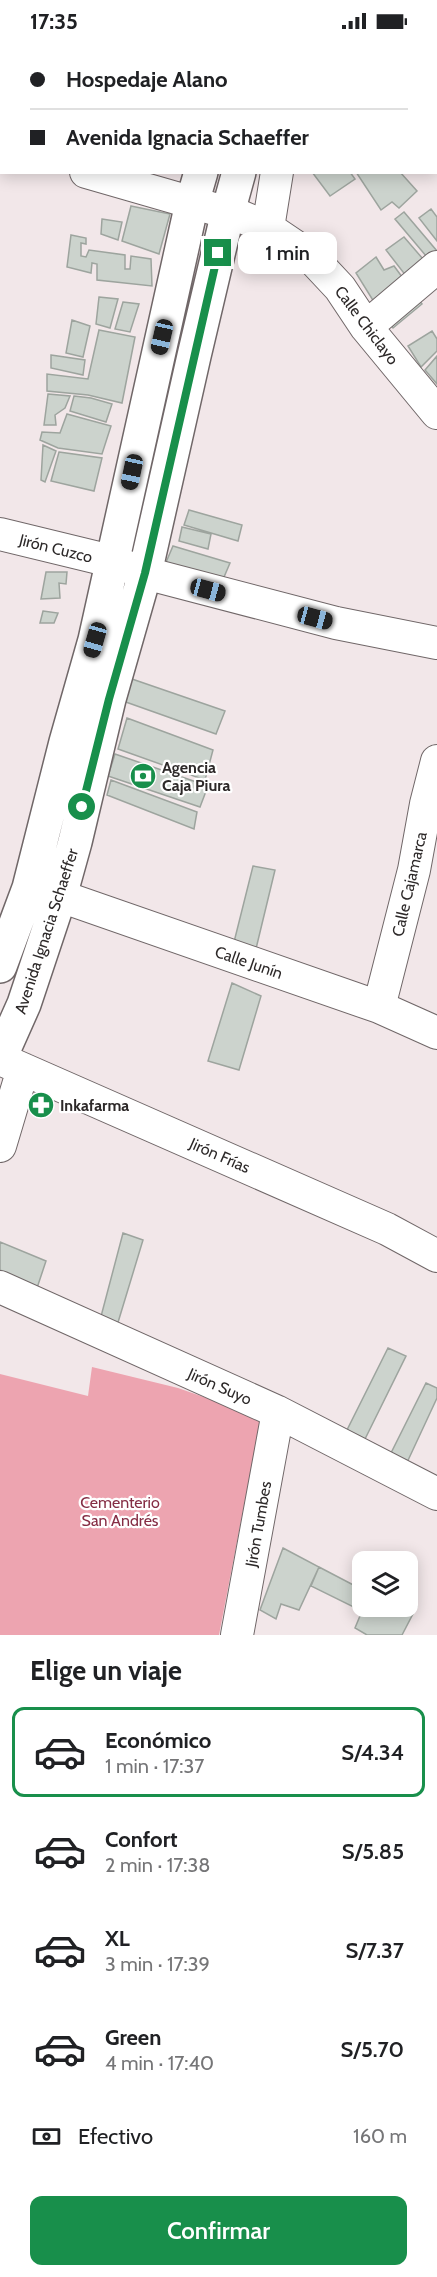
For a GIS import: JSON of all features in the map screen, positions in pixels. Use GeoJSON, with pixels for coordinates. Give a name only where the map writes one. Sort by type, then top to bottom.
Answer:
{"type":"FeatureCollection","features":[{"type":"Feature","properties":{"kind":"main road","name":"Avenida Ignacia Schaeffer"},"geometry":{"type":"LineString","coordinates":[[8,1062],[75,843],[109,699],[145,573],[238,174]]}},
{"type":"Feature","properties":{"kind":"main road","name":"Avenida Ignacia Schaeffer"},"geometry":{"type":"LineString","coordinates":[[0,966],[29,888],[95,640],[196,188]]}},
{"type":"Feature","properties":{"kind":"street","name":"Calle Chiclayo"},"geometry":{"type":"LineString","coordinates":[[100,174],[196,188],[228,212],[268,228],[311,257],[340,288],[366,327],[437,413]]}},
{"type":"Feature","properties":{"kind":"street"},"geometry":{"type":"LineString","coordinates":[[268,228],[277,174]]}},
{"type":"Feature","properties":{"kind":"street"},"geometry":{"type":"LineString","coordinates":[[366,327],[437,267]]}},
{"type":"Feature","properties":{"kind":"street","name":"Jirón Cuzco"},"geometry":{"type":"LineString","coordinates":[[0,534],[111,561],[145,573],[336,623],[437,643]]}},
{"type":"Feature","properties":{"kind":"street","name":"Calle Cajamarca"},"geometry":{"type":"LineString","coordinates":[[380,1007],[426,873],[437,761]]}},
{"type":"Feature","properties":{"kind":"street","name":"Calle Junín"},"geometry":{"type":"LineString","coordinates":[[60,897],[380,1007],[437,1033]]}},
{"type":"Feature","properties":{"kind":"street"},"geometry":{"type":"LineString","coordinates":[[0,1146],[8,1062]]}},
{"type":"Feature","properties":{"kind":"street","name":"Jirón Frías"},"geometry":{"type":"LineString","coordinates":[[8,1062],[387,1229],[437,1256]]}},
{"type":"Feature","properties":{"kind":"street","name":"Jirón Suyo"},"geometry":{"type":"LineString","coordinates":[[0,1287],[278,1412],[437,1494]]}},
{"type":"Feature","properties":{"kind":"street","name":"Jirón Tumbes"},"geometry":{"type":"LineString","coordinates":[[237,1635],[278,1412]]}},
{"type":"Feature","properties":{"kind":"green space","name":"Cementerio San Andrés"},"geometry":{"type":"Polygon","coordinates":[[[92,1367],[178,1388],[261,1417],[219,1635],[0,1635],[0,1374],[88,1396],[92,1367]]]}},
{"type":"Feature","properties":{"kind":"building"},"geometry":{"type":"Polygon","coordinates":[[[314,174],[351,174],[355,179],[330,196],[314,174]]]}},
{"type":"Feature","properties":{"kind":"building"},"geometry":{"type":"Polygon","coordinates":[[[357,174],[402,174],[417,191],[399,208],[392,202],[381,210],[357,174]]]}},
{"type":"Feature","properties":{"kind":"building"},"geometry":{"type":"Polygon","coordinates":[[[131,206],[170,214],[159,254],[122,241],[131,206]]]}},
{"type":"Feature","properties":{"kind":"building"},"geometry":{"type":"Polygon","coordinates":[[[431,209],[437,217],[437,241],[419,218],[431,209]]]}},
{"type":"Feature","properties":{"kind":"building"},"geometry":{"type":"Polygon","coordinates":[[[404,212],[437,251],[437,258],[432,263],[395,219],[404,212]]]}},
{"type":"Feature","properties":{"kind":"building"},"geometry":{"type":"Polygon","coordinates":[[[102,219],[122,222],[118,240],[101,234],[102,219]]]}},
{"type":"Feature","properties":{"kind":"building"},"geometry":{"type":"Polygon","coordinates":[[[71,235],[86,238],[86,244],[81,243],[81,256],[86,257],[89,250],[125,255],[125,269],[130,269],[131,256],[151,259],[152,286],[97,280],[97,264],[92,263],[91,273],[67,267],[71,235]]]}},
{"type":"Feature","properties":{"kind":"building"},"geometry":{"type":"Polygon","coordinates":[[[404,237],[429,266],[410,281],[386,250],[404,237]]]}},
{"type":"Feature","properties":{"kind":"building"},"geometry":{"type":"Polygon","coordinates":[[[376,257],[384,270],[394,266],[408,285],[379,310],[356,273],[376,257]]]}},
{"type":"Feature","properties":{"kind":"building"},"geometry":{"type":"Polygon","coordinates":[[[413,293],[422,304],[393,328],[384,316],[413,293]]]}},
{"type":"Feature","properties":{"kind":"building"},"geometry":{"type":"Polygon","coordinates":[[[99,297],[118,299],[110,328],[96,324],[99,297]]]}},
{"type":"Feature","properties":{"kind":"building"},"geometry":{"type":"Polygon","coordinates":[[[123,302],[139,304],[130,332],[115,329],[123,302]]]}},
{"type":"Feature","properties":{"kind":"building"},"geometry":{"type":"Polygon","coordinates":[[[72,320],[90,326],[83,357],[66,353],[72,320]]]}},
{"type":"Feature","properties":{"kind":"building"},"geometry":{"type":"Polygon","coordinates":[[[99,330],[135,337],[122,403],[88,395],[47,391],[47,374],[88,379],[99,330]]]}},
{"type":"Feature","properties":{"kind":"building"},"geometry":{"type":"Polygon","coordinates":[[[432,331],[437,339],[437,351],[421,367],[408,346],[432,331]]]}},
{"type":"Feature","properties":{"kind":"building"},"geometry":{"type":"Polygon","coordinates":[[[51,355],[85,360],[83,375],[51,368],[51,355]]]}},
{"type":"Feature","properties":{"kind":"building"},"geometry":{"type":"Polygon","coordinates":[[[437,356],[437,384],[425,370],[437,356]]]}},
{"type":"Feature","properties":{"kind":"building"},"geometry":{"type":"Polygon","coordinates":[[[48,394],[70,396],[65,408],[55,415],[56,425],[44,425],[48,394]]]}},
{"type":"Feature","properties":{"kind":"building"},"geometry":{"type":"Polygon","coordinates":[[[74,396],[112,404],[106,422],[70,411],[74,396]]]}},
{"type":"Feature","properties":{"kind":"building"},"geometry":{"type":"Polygon","coordinates":[[[67,414],[111,426],[102,454],[58,448],[40,440],[42,432],[60,433],[67,414]]]}},
{"type":"Feature","properties":{"kind":"building"},"geometry":{"type":"Polygon","coordinates":[[[43,445],[56,451],[45,482],[41,480],[43,445]]]}},
{"type":"Feature","properties":{"kind":"building"},"geometry":{"type":"Polygon","coordinates":[[[59,452],[102,458],[94,491],[51,481],[59,452]]]}},
{"type":"Feature","properties":{"kind":"building"},"geometry":{"type":"Polygon","coordinates":[[[189,510],[242,525],[238,541],[184,525],[189,510]]]}},
{"type":"Feature","properties":{"kind":"building"},"geometry":{"type":"Polygon","coordinates":[[[182,527],[211,534],[208,549],[179,541],[182,527]]]}},
{"type":"Feature","properties":{"kind":"building"},"geometry":{"type":"Polygon","coordinates":[[[173,546],[230,563],[221,584],[164,567],[173,546]]]}},
{"type":"Feature","properties":{"kind":"building"},"geometry":{"type":"Polygon","coordinates":[[[46,572],[67,572],[66,584],[59,583],[60,598],[41,599],[46,572]]]}},
{"type":"Feature","properties":{"kind":"building"},"geometry":{"type":"Polygon","coordinates":[[[43,611],[58,613],[54,623],[40,623],[43,611]]]}},
{"type":"Feature","properties":{"kind":"building"},"geometry":{"type":"Polygon","coordinates":[[[132,679],[225,711],[216,734],[123,701],[132,679]]]}},
{"type":"Feature","properties":{"kind":"building"},"geometry":{"type":"Polygon","coordinates":[[[127,718],[213,750],[205,780],[118,749],[127,718]]]}},
{"type":"Feature","properties":{"kind":"building"},"geometry":{"type":"Polygon","coordinates":[[[115,754],[208,786],[200,807],[108,776],[115,754]]]}},
{"type":"Feature","properties":{"kind":"building"},"geometry":{"type":"Polygon","coordinates":[[[111,780],[197,812],[194,829],[107,795],[111,780]]]}},
{"type":"Feature","properties":{"kind":"building"},"geometry":{"type":"Polygon","coordinates":[[[253,866],[275,870],[254,957],[232,950],[253,866]]]}},
{"type":"Feature","properties":{"kind":"building"},"geometry":{"type":"Polygon","coordinates":[[[232,983],[261,996],[239,1070],[208,1061],[232,983]]]}},
{"type":"Feature","properties":{"kind":"building"},"geometry":{"type":"Polygon","coordinates":[[[123,1233],[143,1240],[116,1329],[99,1324],[123,1233]]]}},
{"type":"Feature","properties":{"kind":"building"},"geometry":{"type":"Polygon","coordinates":[[[0,1242],[46,1261],[37,1288],[0,1270],[0,1242]]]}},
{"type":"Feature","properties":{"kind":"building"},"geometry":{"type":"Polygon","coordinates":[[[388,1348],[406,1356],[365,1439],[347,1430],[388,1348]]]}},
{"type":"Feature","properties":{"kind":"building"},"geometry":{"type":"Polygon","coordinates":[[[426,1383],[437,1388],[437,1398],[404,1469],[388,1459],[426,1383]]]}},
{"type":"Feature","properties":{"kind":"building"},"geometry":{"type":"Polygon","coordinates":[[[283,1548],[319,1567],[299,1610],[281,1604],[276,1619],[260,1610],[283,1548]]]}},
{"type":"Feature","properties":{"kind":"building"},"geometry":{"type":"Polygon","coordinates":[[[319,1567],[352,1584],[352,1606],[311,1586],[319,1567]]]}},
{"type":"Feature","properties":{"kind":"building"},"geometry":{"type":"Polygon","coordinates":[[[360,1617],[411,1617],[402,1635],[367,1635],[355,1628],[360,1617]]]}},
{"type":"Feature","properties":{"kind":"place","name":"Agencia Caja Piura"},"geometry":{"type":"Point","coordinates":[143,776]}},
{"type":"Feature","properties":{"kind":"place","name":"Inkafarma"},"geometry":{"type":"Point","coordinates":[41,1105]}},
{"type":"Feature","properties":{"kind":"route"},"geometry":{"type":"LineString","coordinates":[[82,807],[109,699],[145,573],[218,253]]}}]}
